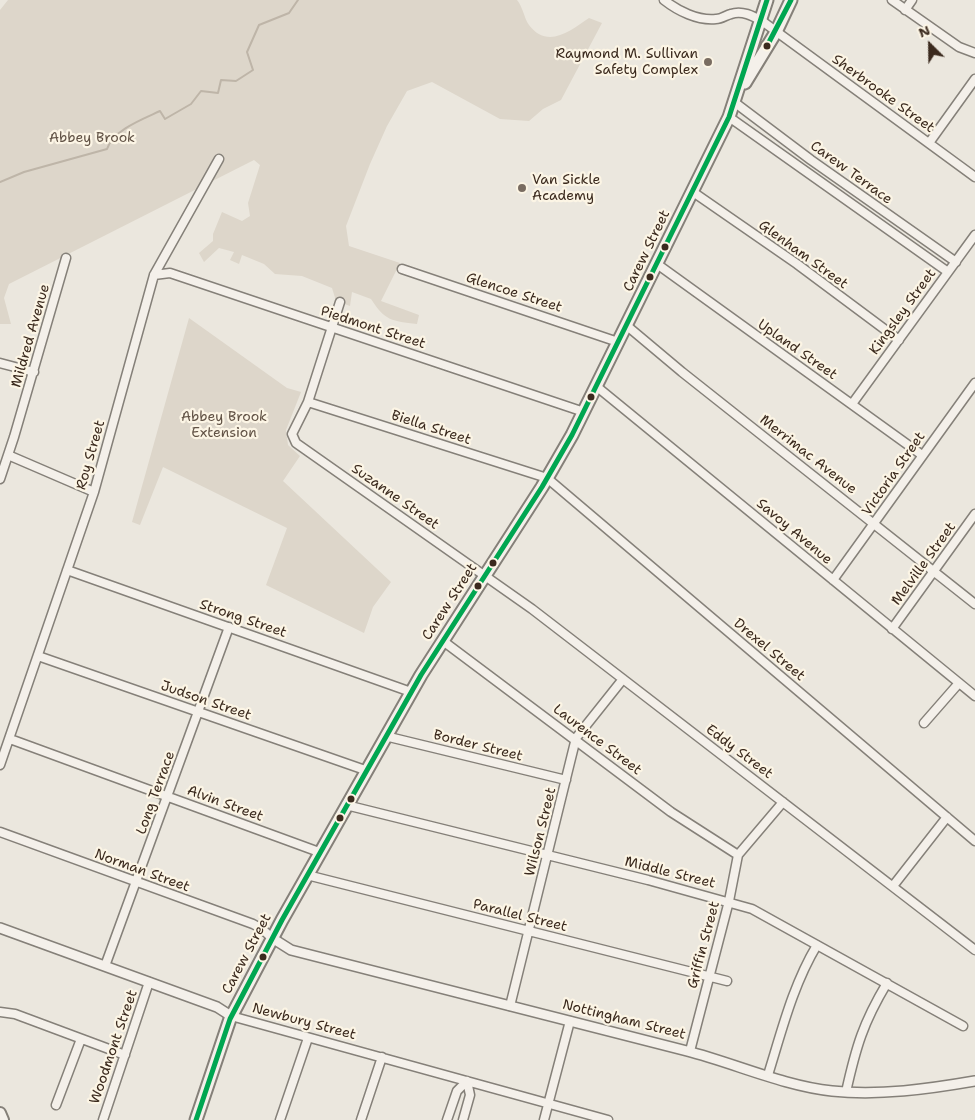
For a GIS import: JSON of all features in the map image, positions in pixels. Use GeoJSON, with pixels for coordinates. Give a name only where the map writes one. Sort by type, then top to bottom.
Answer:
{"type":"FeatureCollection","features":[{"type":"Feature","properties":{"kind":"main road","name":"Carew Street"},"geometry":{"type":"LineString","coordinates":[[196,1120],[231,1016],[319,852],[411,692],[547,478],[584,412],[729,116],[767,0]]}},
{"type":"Feature","properties":{"kind":"main road","name":"Carew Street"},"geometry":{"type":"LineString","coordinates":[[734,102],[776,32],[791,0]]}},
{"type":"Feature","properties":{"kind":"main road"},"geometry":{"type":"LineString","coordinates":[[0,1113],[3,1120]]}},
{"type":"Feature","properties":{"kind":"street"},"geometry":{"type":"LineString","coordinates":[[664,0],[684,11],[706,19],[719,19],[734,13],[750,14],[762,20],[776,32]]}},
{"type":"Feature","properties":{"kind":"street"},"geometry":{"type":"LineString","coordinates":[[892,0],[959,47],[975,53]]}},
{"type":"Feature","properties":{"kind":"street"},"geometry":{"type":"LineString","coordinates":[[905,10],[912,0]]}},
{"type":"Feature","properties":{"kind":"street","name":"Sherbrooke Street"},"geometry":{"type":"LineString","coordinates":[[776,32],[975,177]]}},
{"type":"Feature","properties":{"kind":"street"},"geometry":{"type":"LineString","coordinates":[[929,143],[975,79]]}},
{"type":"Feature","properties":{"kind":"street","name":"Carew Terrace"},"geometry":{"type":"LineString","coordinates":[[734,102],[810,160],[956,262]]}},
{"type":"Feature","properties":{"kind":"street","name":"Carew Terrace"},"geometry":{"type":"LineString","coordinates":[[729,116],[948,272]]}},
{"type":"Feature","properties":{"kind":"street","name":"Roy Street"},"geometry":{"type":"LineString","coordinates":[[0,765],[94,492],[154,275],[219,159]]}},
{"type":"Feature","properties":{"kind":"street","name":"Glenham Street"},"geometry":{"type":"LineString","coordinates":[[692,192],[797,264],[899,340]]}},
{"type":"Feature","properties":{"kind":"street","name":"Kingsley Street"},"geometry":{"type":"LineString","coordinates":[[852,404],[975,235]]}},
{"type":"Feature","properties":{"kind":"street","name":"Mildred Avenue"},"geometry":{"type":"LineString","coordinates":[[0,479],[34,372],[66,258]]}},
{"type":"Feature","properties":{"kind":"street","name":"Upland Street"},"geometry":{"type":"LineString","coordinates":[[657,264],[922,455]]}},
{"type":"Feature","properties":{"kind":"street","name":"Glencoe Street"},"geometry":{"type":"LineString","coordinates":[[402,269],[618,342]]}},
{"type":"Feature","properties":{"kind":"street","name":"Piedmont Street"},"geometry":{"type":"LineString","coordinates":[[154,275],[170,273],[584,412]]}},
{"type":"Feature","properties":{"kind":"street"},"geometry":{"type":"LineString","coordinates":[[308,402],[340,302]]}},
{"type":"Feature","properties":{"kind":"street","name":"Merrimac Avenue"},"geometry":{"type":"LineString","coordinates":[[626,325],[682,372],[975,604]]}},
{"type":"Feature","properties":{"kind":"street"},"geometry":{"type":"LineString","coordinates":[[0,363],[34,372]]}},
{"type":"Feature","properties":{"kind":"street","name":"Victoria Street"},"geometry":{"type":"LineString","coordinates":[[833,580],[975,383]]}},
{"type":"Feature","properties":{"kind":"street","name":"Savoy Avenue"},"geometry":{"type":"LineString","coordinates":[[596,386],[975,696]]}},
{"type":"Feature","properties":{"kind":"street","name":"Suzanne Street"},"geometry":{"type":"LineString","coordinates":[[308,402],[292,436],[296,443],[485,577]]}},
{"type":"Feature","properties":{"kind":"street","name":"Biella Street"},"geometry":{"type":"LineString","coordinates":[[308,402],[547,478]]}},
{"type":"Feature","properties":{"kind":"street"},"geometry":{"type":"LineString","coordinates":[[8,455],[94,492]]}},
{"type":"Feature","properties":{"kind":"street","name":"Drexel Street"},"geometry":{"type":"LineString","coordinates":[[547,478],[975,841]]}},
{"type":"Feature","properties":{"kind":"street","name":"Melville Street"},"geometry":{"type":"LineString","coordinates":[[892,629],[975,514]]}},
{"type":"Feature","properties":{"kind":"street","name":"Strong Street"},"geometry":{"type":"LineString","coordinates":[[67,570],[411,692]]}},
{"type":"Feature","properties":{"kind":"street","name":"Eddy Street"},"geometry":{"type":"LineString","coordinates":[[485,577],[532,609],[624,679],[975,950]]}},
{"type":"Feature","properties":{"kind":"street","name":"Long Terrace"},"geometry":{"type":"LineString","coordinates":[[105,966],[229,627]]}},
{"type":"Feature","properties":{"kind":"street","name":"Laurence Street"},"geometry":{"type":"LineString","coordinates":[[443,641],[671,812],[738,856]]}},
{"type":"Feature","properties":{"kind":"street","name":"Judson Street"},"geometry":{"type":"LineString","coordinates":[[38,656],[365,770]]}},
{"type":"Feature","properties":{"kind":"street","name":"Wilson Street"},"geometry":{"type":"LineString","coordinates":[[510,1006],[576,740],[624,679]]}},
{"type":"Feature","properties":{"kind":"street"},"geometry":{"type":"LineString","coordinates":[[924,723],[959,683]]}},
{"type":"Feature","properties":{"kind":"street","name":"Border Street"},"geometry":{"type":"LineString","coordinates":[[385,736],[566,780]]}},
{"type":"Feature","properties":{"kind":"street","name":"Alvin Street"},"geometry":{"type":"LineString","coordinates":[[10,739],[319,852]]}},
{"type":"Feature","properties":{"kind":"street","name":"Griffin Street"},"geometry":{"type":"LineString","coordinates":[[690,1051],[729,902],[738,856],[783,802]]}},
{"type":"Feature","properties":{"kind":"street","name":"Middle Street"},"geometry":{"type":"LineString","coordinates":[[346,805],[752,909],[963,1026]]}},
{"type":"Feature","properties":{"kind":"street"},"geometry":{"type":"LineString","coordinates":[[893,886],[947,817]]}},
{"type":"Feature","properties":{"kind":"street","name":"Norman Street"},"geometry":{"type":"LineString","coordinates":[[0,832],[252,924],[262,929],[272,938]]}},
{"type":"Feature","properties":{"kind":"street","name":"Parallel Street"},"geometry":{"type":"LineString","coordinates":[[307,875],[727,981]]}},
{"type":"Feature","properties":{"kind":"street","name":"Newbury Street"},"geometry":{"type":"LineString","coordinates":[[0,928],[217,1007],[231,1016],[608,1120]]}},
{"type":"Feature","properties":{"kind":"street","name":"Nottingham Street"},"geometry":{"type":"LineString","coordinates":[[272,938],[291,950],[690,1051],[814,1088],[846,1092],[906,1090],[975,1081]]}},
{"type":"Feature","properties":{"kind":"street"},"geometry":{"type":"LineString","coordinates":[[768,1075],[795,987],[817,945]]}},
{"type":"Feature","properties":{"kind":"street","name":"Woodmont Street"},"geometry":{"type":"LineString","coordinates":[[102,1120],[149,982]]}},
{"type":"Feature","properties":{"kind":"street"},"geometry":{"type":"LineString","coordinates":[[846,1092],[855,1048],[867,1016],[887,983]]}},
{"type":"Feature","properties":{"kind":"street"},"geometry":{"type":"LineString","coordinates":[[0,1012],[15,1014],[124,1055]]}},
{"type":"Feature","properties":{"kind":"street"},"geometry":{"type":"LineString","coordinates":[[544,1120],[570,1021]]}},
{"type":"Feature","properties":{"kind":"street"},"geometry":{"type":"LineString","coordinates":[[280,1120],[308,1038]]}},
{"type":"Feature","properties":{"kind":"street"},"geometry":{"type":"LineString","coordinates":[[56,1105],[81,1039]]}},
{"type":"Feature","properties":{"kind":"street"},"geometry":{"type":"LineString","coordinates":[[361,1120],[382,1057]]}},
{"type":"Feature","properties":{"kind":"street"},"geometry":{"type":"LineString","coordinates":[[447,1120],[457,1091],[467,1081]]}},
{"type":"Feature","properties":{"kind":"street"},"geometry":{"type":"LineString","coordinates":[[463,1120],[470,1095],[467,1081]]}},
{"type":"Feature","properties":{"kind":"green space","name":"Abbey Brook"},"geometry":{"type":"Polygon","coordinates":[[[8,0],[517,0],[529,25],[536,32],[544,36],[552,37],[567,32],[589,18],[602,23],[561,100],[543,109],[529,121],[500,119],[432,82],[407,91],[387,126],[346,226],[349,246],[400,263],[381,301],[419,315],[417,324],[390,319],[381,312],[371,299],[352,292],[350,306],[336,301],[332,288],[302,276],[275,274],[264,264],[242,255],[239,264],[230,260],[234,252],[219,248],[204,262],[199,253],[213,241],[213,234],[222,212],[242,221],[250,216],[248,203],[260,165],[254,160],[9,284],[4,298],[11,324],[0,324],[0,10],[8,0]]]}},
{"type":"Feature","properties":{"kind":"green space","name":"Abbey Brook Extension"},"geometry":{"type":"Polygon","coordinates":[[[189,318],[287,388],[301,392],[286,430],[288,445],[300,456],[283,481],[391,582],[373,607],[364,633],[266,585],[287,528],[163,467],[140,525],[132,522],[189,318]]]}},
{"type":"Feature","properties":{"kind":"waterway","name":"Abbey Brook"},"geometry":{"type":"LineString","coordinates":[[0,182],[24,172],[107,149],[115,136],[137,122],[160,111],[165,119],[191,104],[201,91],[218,93],[221,80],[236,81],[253,70],[247,52],[259,25],[289,13],[298,0]]}},
{"type":"Feature","properties":{"kind":"transit line"},"geometry":{"type":"LineString","coordinates":[[196,1120],[230,1019],[282,920],[421,675],[542,487],[572,435],[729,117],[767,0]]}},
{"type":"Feature","properties":{"kind":"transit line"},"geometry":{"type":"LineString","coordinates":[[767,46],[791,0]]}},
{"type":"Feature","properties":{"kind":"place","name":"Raymond M. Sullivan Safety Complex"},"geometry":{"type":"Point","coordinates":[708,62]}},
{"type":"Feature","properties":{"kind":"place","name":"Van Sickle Academy"},"geometry":{"type":"Point","coordinates":[522,188]}}]}
